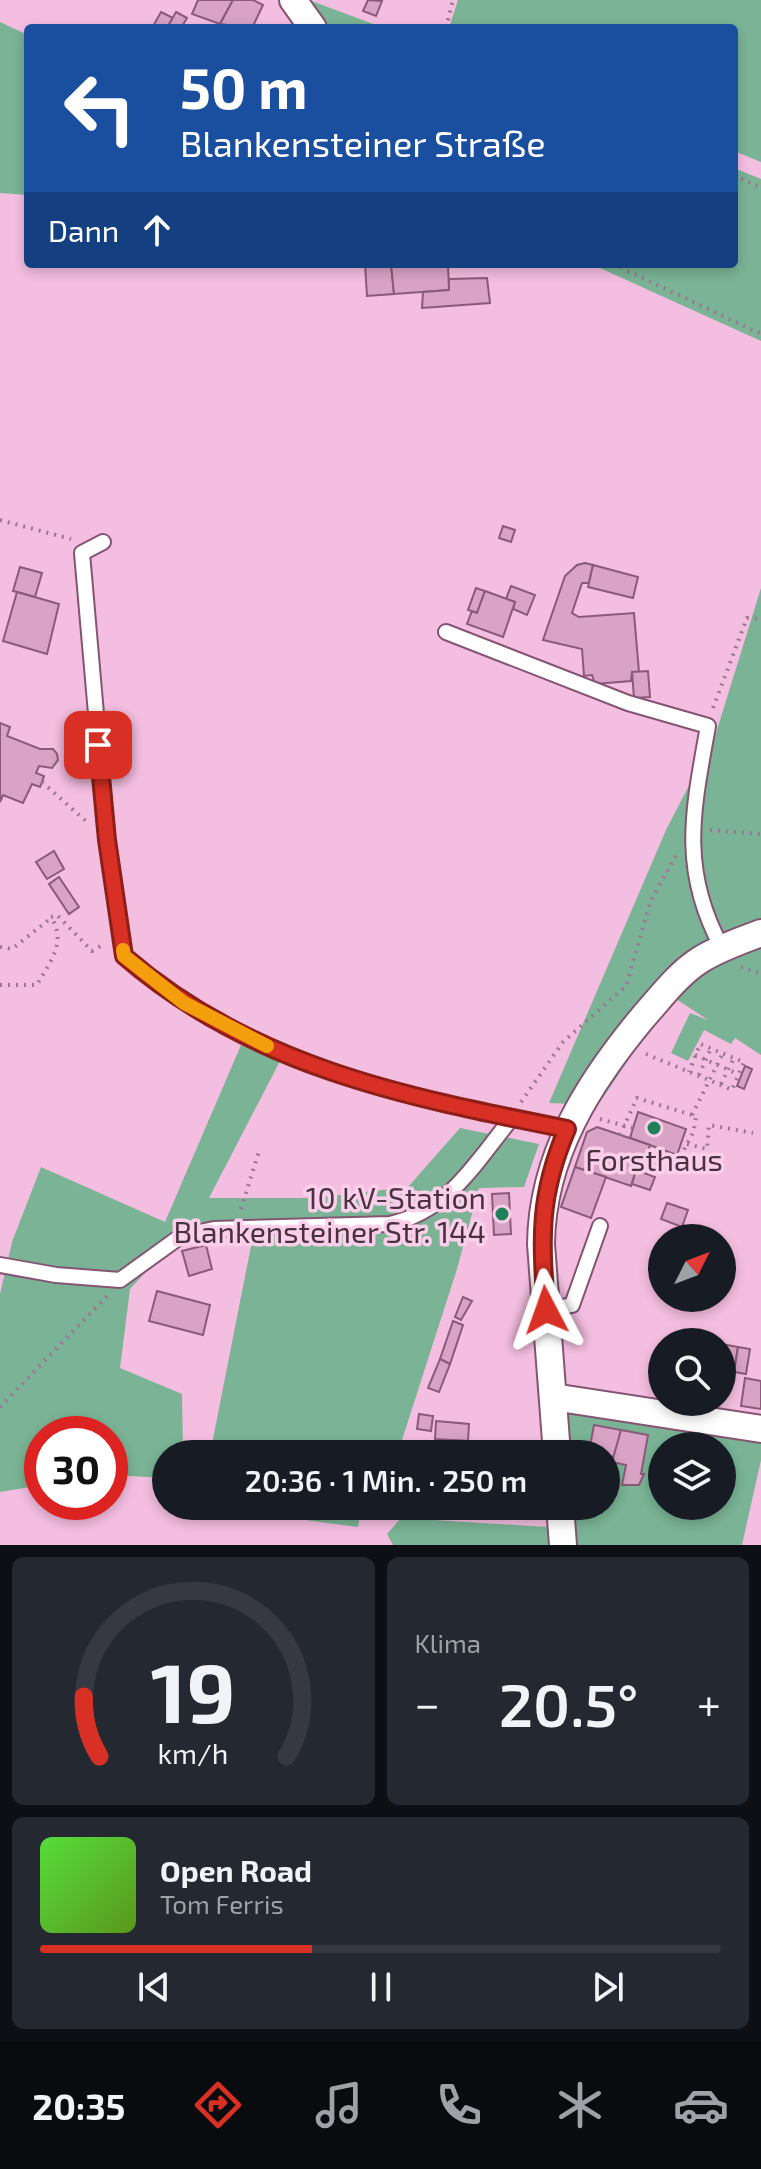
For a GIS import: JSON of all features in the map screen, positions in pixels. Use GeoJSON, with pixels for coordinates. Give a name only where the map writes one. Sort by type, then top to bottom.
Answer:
{"type":"FeatureCollection","features":[{"type":"Feature","properties":{"kind":"street"},"geometry":{"type":"LineString","coordinates":[[293,0],[310,24]]}},
{"type":"Feature","properties":{"kind":"street"},"geometry":{"type":"LineString","coordinates":[[556,1440],[541,1215],[567,1129],[598,1075],[657,1001],[697,962],[722,948],[761,933]]}},
{"type":"Feature","properties":{"kind":"street"},"geometry":{"type":"LineString","coordinates":[[553,1397],[761,1429]]}},
{"type":"Feature","properties":{"kind":"street"},"geometry":{"type":"LineString","coordinates":[[561,1520],[563,1545]]}},
{"type":"Feature","properties":{"kind":"lane"},"geometry":{"type":"LineString","coordinates":[[103,542],[82,553],[107,840],[124,956],[184,1003],[235,1032],[299,1060],[414,1099],[567,1129]]}},
{"type":"Feature","properties":{"kind":"lane"},"geometry":{"type":"LineString","coordinates":[[446,632],[616,699],[708,726],[691,823],[699,896],[706,919],[722,948]]}},
{"type":"Feature","properties":{"kind":"lane"},"geometry":{"type":"LineString","coordinates":[[0,1265],[56,1275],[120,1280],[181,1236],[236,1227],[366,1225],[412,1219],[428,1212],[456,1187],[512,1118]]}},
{"type":"Feature","properties":{"kind":"lane"},"geometry":{"type":"LineString","coordinates":[[546,1310],[572,1305],[600,1226]]}},
{"type":"Feature","properties":{"kind":"path"},"geometry":{"type":"LineString","coordinates":[[447,24],[453,0]]}},
{"type":"Feature","properties":{"kind":"path"},"geometry":{"type":"LineString","coordinates":[[738,177],[761,188]]}},
{"type":"Feature","properties":{"kind":"path"},"geometry":{"type":"LineString","coordinates":[[621,268],[761,334]]}},
{"type":"Feature","properties":{"kind":"path"},"geometry":{"type":"LineString","coordinates":[[0,520],[69,537],[82,553]]}},
{"type":"Feature","properties":{"kind":"path"},"geometry":{"type":"LineString","coordinates":[[708,726],[747,618],[761,619]]}},
{"type":"Feature","properties":{"kind":"path"},"geometry":{"type":"LineString","coordinates":[[42,782],[107,840]]}},
{"type":"Feature","properties":{"kind":"path"},"geometry":{"type":"LineString","coordinates":[[512,1118],[563,1042],[626,986],[651,900],[691,823],[711,830],[761,834]]}},
{"type":"Feature","properties":{"kind":"path"},"geometry":{"type":"LineString","coordinates":[[0,947],[12,949],[57,915],[92,951],[107,943]]}},
{"type":"Feature","properties":{"kind":"path"},"geometry":{"type":"LineString","coordinates":[[0,985],[37,985],[58,946],[59,929],[51,917]]}},
{"type":"Feature","properties":{"kind":"path"},"geometry":{"type":"LineString","coordinates":[[641,1052],[732,1090],[744,1062],[700,1044],[689,1072]]}},
{"type":"Feature","properties":{"kind":"path"},"geometry":{"type":"LineString","coordinates":[[699,1076],[711,1048]]}},
{"type":"Feature","properties":{"kind":"path"},"geometry":{"type":"LineString","coordinates":[[692,1115],[723,1053]]}},
{"type":"Feature","properties":{"kind":"path"},"geometry":{"type":"LineString","coordinates":[[695,1055],[738,1074]]}},
{"type":"Feature","properties":{"kind":"path"},"geometry":{"type":"LineString","coordinates":[[721,1085],[734,1058]]}},
{"type":"Feature","properties":{"kind":"path"},"geometry":{"type":"LineString","coordinates":[[620,1135],[637,1098],[696,1117],[694,1130],[680,1157],[664,1154],[654,1162],[651,1172]]}},
{"type":"Feature","properties":{"kind":"path"},"geometry":{"type":"LineString","coordinates":[[687,1144],[707,1149],[709,1125],[753,1133]]}},
{"type":"Feature","properties":{"kind":"path"},"geometry":{"type":"LineString","coordinates":[[624,1126],[633,1128]]}},
{"type":"Feature","properties":{"kind":"path"},"geometry":{"type":"LineString","coordinates":[[236,1227],[260,1148]]}},
{"type":"Feature","properties":{"kind":"path"},"geometry":{"type":"LineString","coordinates":[[646,1159],[654,1162]]}},
{"type":"Feature","properties":{"kind":"path"},"geometry":{"type":"LineString","coordinates":[[0,1407],[120,1280]]}},
{"type":"Feature","properties":{"kind":"green space"},"geometry":{"type":"Polygon","coordinates":[[[309,0],[373,24],[291,24],[309,0]]]}},
{"type":"Feature","properties":{"kind":"green space"},"geometry":{"type":"Polygon","coordinates":[[[458,0],[761,0],[761,162],[738,153],[738,24],[450,24],[458,0]]]}},
{"type":"Feature","properties":{"kind":"green space"},"geometry":{"type":"Polygon","coordinates":[[[0,22],[24,33],[24,195],[0,193],[0,22]]]}},
{"type":"Feature","properties":{"kind":"green space"},"geometry":{"type":"Polygon","coordinates":[[[738,170],[761,179],[761,341],[600,268],[738,268],[738,170]]]}},
{"type":"Feature","properties":{"kind":"green space"},"geometry":{"type":"Polygon","coordinates":[[[761,588],[761,1055],[735,1038],[731,1044],[704,1030],[688,1061],[671,1053],[690,1013],[708,1020],[676,999],[633,1053],[598,1105],[549,1103],[666,830],[716,733],[761,588]]]}},
{"type":"Feature","properties":{"kind":"green space"},"geometry":{"type":"Polygon","coordinates":[[[241,1045],[280,1061],[209,1198],[314,1198],[408,1187],[460,1128],[539,1144],[524,1187],[479,1188],[457,1269],[402,1440],[213,1440],[252,1241],[212,1237],[196,1239],[170,1250],[130,1289],[120,1368],[182,1394],[183,1440],[152,1440],[152,1477],[128,1476],[128,1416],[24,1416],[24,1488],[0,1492],[0,1294],[12,1242],[41,1167],[165,1222],[241,1045]]]}},
{"type":"Feature","properties":{"kind":"green space"},"geometry":{"type":"Polygon","coordinates":[[[564,1408],[761,1435],[761,1460],[742,1545],[577,1545],[574,1520],[620,1520],[620,1440],[567,1440],[564,1408]]]}},
{"type":"Feature","properties":{"kind":"green space"},"geometry":{"type":"Polygon","coordinates":[[[305,1520],[359,1520],[358,1527],[305,1520]]]}},
{"type":"Feature","properties":{"kind":"green space"},"geometry":{"type":"Polygon","coordinates":[[[399,1520],[549,1527],[550,1545],[393,1545],[387,1534],[399,1520]]]}},
{"type":"Feature","properties":{"kind":"building"},"geometry":{"type":"Polygon","coordinates":[[[198,0],[233,0],[220,24],[192,14],[198,0]]]}},
{"type":"Feature","properties":{"kind":"building"},"geometry":{"type":"Polygon","coordinates":[[[233,0],[253,0],[263,5],[254,24],[220,24],[233,0]]]}},
{"type":"Feature","properties":{"kind":"building"},"geometry":{"type":"Polygon","coordinates":[[[368,0],[382,1],[376,16],[363,11],[368,0]]]}},
{"type":"Feature","properties":{"kind":"building"},"geometry":{"type":"Polygon","coordinates":[[[161,12],[173,18],[169,24],[154,24],[161,12]]]}},
{"type":"Feature","properties":{"kind":"building"},"geometry":{"type":"Polygon","coordinates":[[[176,12],[187,18],[183,24],[169,24],[176,12]]]}},
{"type":"Feature","properties":{"kind":"building"},"geometry":{"type":"Polygon","coordinates":[[[365,268],[391,268],[394,294],[367,296],[365,268]]]}},
{"type":"Feature","properties":{"kind":"building"},"geometry":{"type":"Polygon","coordinates":[[[391,268],[448,268],[449,290],[394,294],[391,268]]]}},
{"type":"Feature","properties":{"kind":"building"},"geometry":{"type":"Polygon","coordinates":[[[487,278],[490,303],[422,308],[423,292],[449,290],[449,279],[487,278]]]}},
{"type":"Feature","properties":{"kind":"building"},"geometry":{"type":"Polygon","coordinates":[[[503,526],[515,530],[511,542],[499,538],[503,526]]]}},
{"type":"Feature","properties":{"kind":"building"},"geometry":{"type":"Polygon","coordinates":[[[577,565],[593,565],[589,583],[582,583],[572,613],[579,617],[634,613],[639,672],[632,672],[631,681],[595,684],[592,675],[584,676],[582,649],[543,640],[565,576],[577,565]]]}},
{"type":"Feature","properties":{"kind":"building"},"geometry":{"type":"Polygon","coordinates":[[[593,565],[638,577],[633,598],[588,587],[593,565]]]}},
{"type":"Feature","properties":{"kind":"building"},"geometry":{"type":"Polygon","coordinates":[[[20,567],[42,573],[35,597],[13,591],[20,567]]]}},
{"type":"Feature","properties":{"kind":"building"},"geometry":{"type":"Polygon","coordinates":[[[511,586],[535,595],[527,615],[513,609],[515,602],[506,599],[511,586]]]}},
{"type":"Feature","properties":{"kind":"building"},"geometry":{"type":"Polygon","coordinates":[[[476,588],[485,591],[477,613],[468,610],[476,588]]]}},
{"type":"Feature","properties":{"kind":"building"},"geometry":{"type":"Polygon","coordinates":[[[485,591],[515,602],[503,637],[467,624],[472,611],[477,613],[485,591]]]}},
{"type":"Feature","properties":{"kind":"building"},"geometry":{"type":"Polygon","coordinates":[[[17,592],[59,604],[47,654],[3,641],[17,592]]]}},
{"type":"Feature","properties":{"kind":"building"},"geometry":{"type":"Polygon","coordinates":[[[648,671],[650,697],[634,698],[632,672],[648,671]]]}},
{"type":"Feature","properties":{"kind":"building"},"geometry":{"type":"Polygon","coordinates":[[[0,723],[10,727],[7,736],[40,749],[53,749],[57,754],[58,760],[52,768],[39,766],[36,773],[44,776],[40,787],[32,784],[23,803],[3,795],[0,802],[0,723]]]}},
{"type":"Feature","properties":{"kind":"building"},"geometry":{"type":"Polygon","coordinates":[[[54,851],[64,869],[47,879],[36,862],[54,851]]]}},
{"type":"Feature","properties":{"kind":"building"},"geometry":{"type":"Polygon","coordinates":[[[59,877],[79,907],[69,914],[49,884],[59,877]]]}},
{"type":"Feature","properties":{"kind":"building"},"geometry":{"type":"Polygon","coordinates":[[[745,1066],[752,1069],[744,1089],[737,1086],[745,1066]]]}},
{"type":"Feature","properties":{"kind":"building"},"geometry":{"type":"Polygon","coordinates":[[[638,1112],[686,1129],[677,1155],[630,1138],[638,1112]]]}},
{"type":"Feature","properties":{"kind":"building"},"geometry":{"type":"Polygon","coordinates":[[[597,1127],[650,1145],[641,1172],[636,1170],[631,1186],[575,1167],[587,1132],[597,1127]]]}},
{"type":"Feature","properties":{"kind":"building"},"geometry":{"type":"Polygon","coordinates":[[[575,1167],[606,1177],[591,1218],[561,1207],[575,1167]]]}},
{"type":"Feature","properties":{"kind":"building"},"geometry":{"type":"Polygon","coordinates":[[[636,1170],[655,1177],[650,1190],[632,1184],[636,1170]]]}},
{"type":"Feature","properties":{"kind":"building","name":"10 kV-Station Blankensteiner Str. 144"},"geometry":{"type":"Polygon","coordinates":[[[509,1193],[511,1234],[494,1235],[492,1194],[509,1193]]]}},
{"type":"Feature","properties":{"kind":"building"},"geometry":{"type":"Polygon","coordinates":[[[667,1203],[688,1210],[683,1224],[661,1219],[667,1203]]]}},
{"type":"Feature","properties":{"kind":"building"},"geometry":{"type":"Polygon","coordinates":[[[206,1245],[212,1269],[189,1276],[182,1251],[206,1245]]]}},
{"type":"Feature","properties":{"kind":"building"},"geometry":{"type":"Polygon","coordinates":[[[157,1291],[210,1305],[203,1335],[149,1321],[157,1291]]]}},
{"type":"Feature","properties":{"kind":"building"},"geometry":{"type":"Polygon","coordinates":[[[463,1297],[472,1301],[461,1320],[455,1317],[463,1297]]]}},
{"type":"Feature","properties":{"kind":"building"},"geometry":{"type":"Polygon","coordinates":[[[453,1321],[463,1325],[450,1364],[440,1359],[453,1321]]]}},
{"type":"Feature","properties":{"kind":"building"},"geometry":{"type":"Polygon","coordinates":[[[738,1347],[750,1349],[746,1374],[736,1372],[738,1347]]]}},
{"type":"Feature","properties":{"kind":"building"},"geometry":{"type":"Polygon","coordinates":[[[440,1359],[450,1364],[439,1392],[428,1388],[440,1359]]]}},
{"type":"Feature","properties":{"kind":"building"},"geometry":{"type":"Polygon","coordinates":[[[745,1378],[761,1381],[761,1409],[741,1406],[745,1378]]]}},
{"type":"Feature","properties":{"kind":"building"},"geometry":{"type":"Polygon","coordinates":[[[419,1414],[433,1416],[431,1431],[417,1429],[419,1414]]]}},
{"type":"Feature","properties":{"kind":"building"},"geometry":{"type":"Polygon","coordinates":[[[436,1421],[469,1424],[468,1440],[435,1439],[436,1421]]]}},
{"type":"Feature","properties":{"kind":"building"},"geometry":{"type":"Polygon","coordinates":[[[594,1425],[621,1430],[619,1440],[591,1440],[594,1425]]]}},
{"type":"Feature","properties":{"kind":"building"},"geometry":{"type":"Polygon","coordinates":[[[621,1430],[648,1435],[641,1474],[644,1474],[639,1485],[622,1485],[626,1465],[620,1464],[618,1440],[621,1430]]]}},
{"type":"Feature","properties":{"kind":"slow traffic"},"geometry":{"type":"LineString","coordinates":[[123,950],[124,956],[155,983],[184,1003],[267,1046]]}},
{"type":"Feature","properties":{"kind":"place","name":"Forsthaus"},"geometry":{"type":"Point","coordinates":[654,1128]}},
{"type":"Feature","properties":{"kind":"place","name":"10 kV-Station Blankensteiner Str. 144"},"geometry":{"type":"Point","coordinates":[502,1214]}},
{"type":"Feature","properties":{"kind":"route"},"geometry":{"type":"LineString","coordinates":[[98,745],[107,840],[124,956],[155,983],[214,1021],[299,1060],[414,1099],[567,1129],[547,1186],[541,1215],[546,1310]]}}]}
